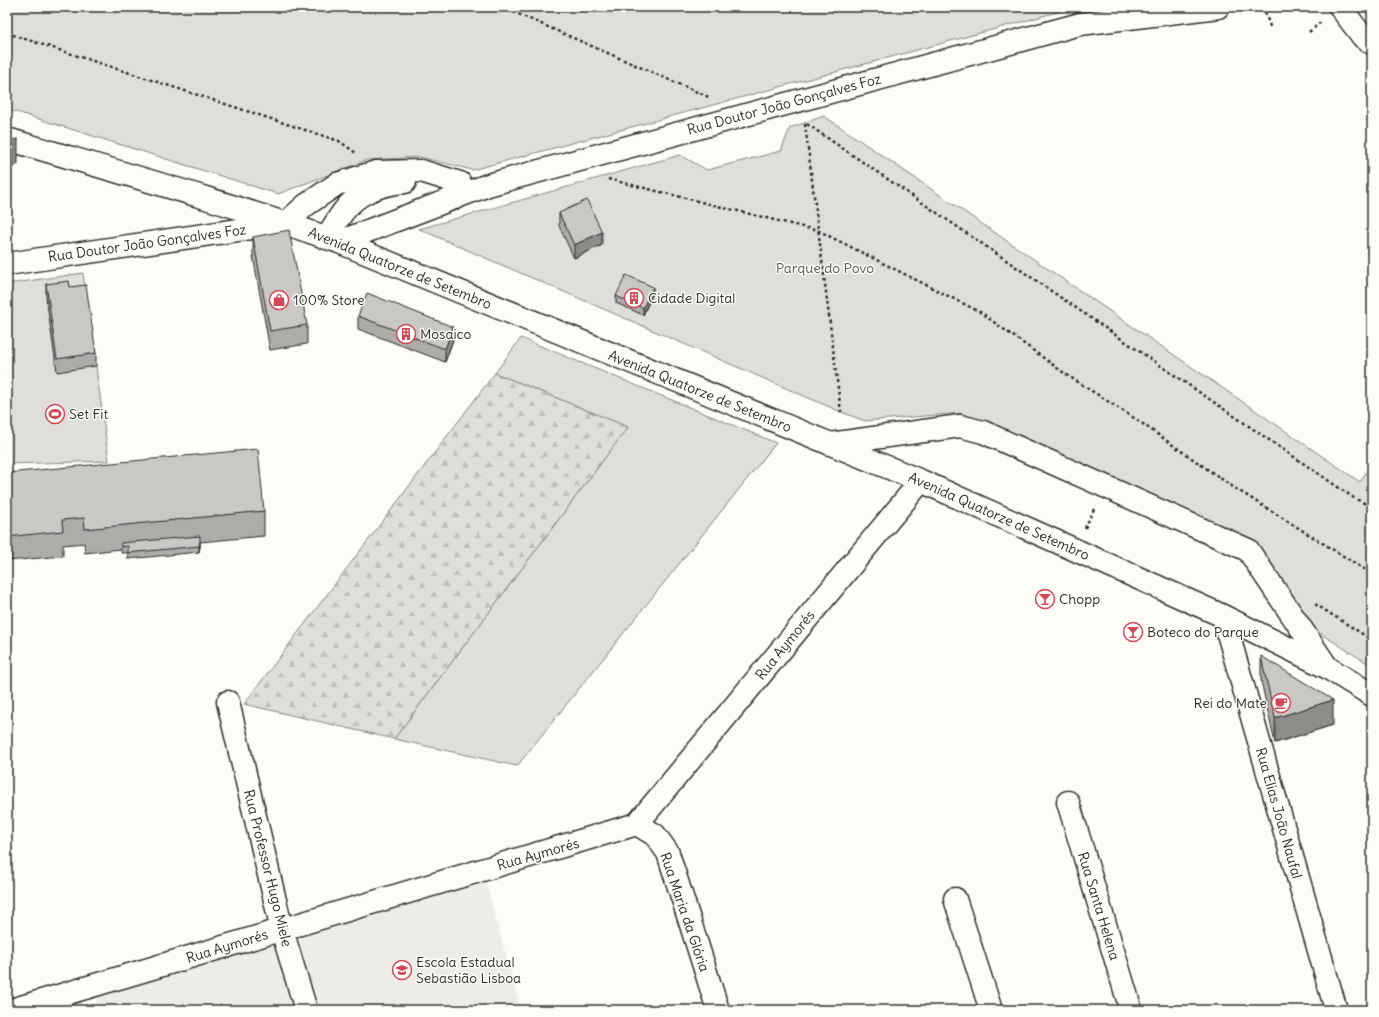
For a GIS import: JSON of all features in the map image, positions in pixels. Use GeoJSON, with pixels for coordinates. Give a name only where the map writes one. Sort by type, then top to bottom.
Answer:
{"type":"FeatureCollection","features":[{"type":"Feature","properties":{"kind":"street","name":"Rua Doutor João Gonçalves Foz"},"geometry":{"type":"LineString","coordinates":[[1080,24],[1111,7]]}},
{"type":"Feature","properties":{"kind":"street","name":"Rua Doutor João Gonçalves Foz"},"geometry":{"type":"LineString","coordinates":[[333,240],[488,185],[1080,24],[1218,7]]}},
{"type":"Feature","properties":{"kind":"street"},"geometry":{"type":"LineString","coordinates":[[1340,7],[1363,37],[1372,43]]}},
{"type":"Feature","properties":{"kind":"street","name":"Avenida Quatorze de Setembro"},"geometry":{"type":"LineString","coordinates":[[7,139],[286,223],[333,240],[921,481],[1223,616],[1328,668],[1372,695]]}},
{"type":"Feature","properties":{"kind":"street"},"geometry":{"type":"LineString","coordinates":[[286,223],[306,205],[337,184],[376,172],[421,171],[460,183]]}},
{"type":"Feature","properties":{"kind":"street","name":"Rua Doutor João Gonçalves Foz"},"geometry":{"type":"LineString","coordinates":[[333,240],[344,211],[362,193],[388,183],[421,181],[488,185]]}},
{"type":"Feature","properties":{"kind":"street","name":"Rua Doutor João Gonçalves Foz"},"geometry":{"type":"LineString","coordinates":[[7,264],[286,223]]}},
{"type":"Feature","properties":{"kind":"street"},"geometry":{"type":"LineString","coordinates":[[829,444],[960,426],[983,432],[1248,550],[1328,668]]}},
{"type":"Feature","properties":{"kind":"street","name":"Rua Aymorés"},"geometry":{"type":"LineString","coordinates":[[11,1010],[637,824],[921,481]]}},
{"type":"Feature","properties":{"kind":"street","name":"Rua Elias João Naufal"},"geometry":{"type":"LineString","coordinates":[[1223,616],[1336,1010]]}},
{"type":"Feature","properties":{"kind":"street","name":"Rua Professor Hugo Miele"},"geometry":{"type":"LineString","coordinates":[[228,702],[282,930],[306,1010]]}},
{"type":"Feature","properties":{"kind":"street","name":"Rua Santa Helena"},"geometry":{"type":"LineString","coordinates":[[1068,802],[1130,1010]]}},
{"type":"Feature","properties":{"kind":"street","name":"Rua Maria da Glória"},"geometry":{"type":"LineString","coordinates":[[637,824],[655,835],[668,853],[718,1010]]}},
{"type":"Feature","properties":{"kind":"street"},"geometry":{"type":"LineString","coordinates":[[955,898],[991,1010]]}},
{"type":"Feature","properties":{"kind":"path"},"geometry":{"type":"LineString","coordinates":[[502,7],[714,100]]}},
{"type":"Feature","properties":{"kind":"path"},"geometry":{"type":"LineString","coordinates":[[1263,7],[1271,29]]}},
{"type":"Feature","properties":{"kind":"path"},"geometry":{"type":"LineString","coordinates":[[7,34],[339,141],[361,156]]}},
{"type":"Feature","properties":{"kind":"path"},"geometry":{"type":"LineString","coordinates":[[841,412],[805,123],[1354,498],[1372,507]]}},
{"type":"Feature","properties":{"kind":"path"},"geometry":{"type":"LineString","coordinates":[[607,178],[819,231],[980,312],[1067,375],[1137,420],[1233,487],[1372,574]]}},
{"type":"Feature","properties":{"kind":"path"},"geometry":{"type":"LineString","coordinates":[[1076,550],[1103,486]]}},
{"type":"Feature","properties":{"kind":"path"},"geometry":{"type":"LineString","coordinates":[[1311,602],[1372,640]]}},
{"type":"Feature","properties":{"kind":"shaded area","name":"Escola Estadual Sebastião Lisboa"},"geometry":{"type":"Polygon","coordinates":[[[484,876],[521,1010],[99,1010],[92,988],[484,876]]]}},
{"type":"Feature","properties":{"kind":"green space"},"geometry":{"type":"Polygon","coordinates":[[[7,7],[1068,7],[1058,12],[472,170],[420,157],[367,160],[278,194],[7,109],[7,7]]]}},
{"type":"Feature","properties":{"kind":"green space","name":"Parque do Povo"},"geometry":{"type":"Polygon","coordinates":[[[824,116],[1360,482],[1372,463],[1372,666],[1318,632],[1247,546],[961,413],[865,421],[841,412],[419,229],[680,155],[707,170],[781,151],[790,128],[824,116]]]}},
{"type":"Feature","properties":{"kind":"green space","name":"Set Fit"},"geometry":{"type":"Polygon","coordinates":[[[83,273],[109,461],[7,464],[7,284],[83,273]]]}},
{"type":"Feature","properties":{"kind":"green space"},"geometry":{"type":"Polygon","coordinates":[[[521,338],[776,443],[517,766],[394,739],[628,427],[495,373],[521,338]]]}},
{"type":"Feature","properties":{"kind":"green space"},"geometry":{"type":"Polygon","coordinates":[[[495,373],[628,427],[394,739],[244,704],[495,373]]]}},
{"type":"Feature","properties":{"kind":"building"},"geometry":{"type":"Polygon","coordinates":[[[18,139],[7,147],[7,140],[18,139]]]}},
{"type":"Feature","properties":{"kind":"building"},"geometry":{"type":"Polygon","coordinates":[[[587,200],[602,232],[574,245],[559,213],[587,200]]]}},
{"type":"Feature","properties":{"kind":"building","name":"100% Store"},"geometry":{"type":"Polygon","coordinates":[[[289,230],[307,325],[270,331],[253,237],[289,230]]]}},
{"type":"Feature","properties":{"kind":"building","name":"Cidade Digital"},"geometry":{"type":"Polygon","coordinates":[[[626,275],[653,287],[643,308],[616,296],[626,275]]]}},
{"type":"Feature","properties":{"kind":"building"},"geometry":{"type":"Polygon","coordinates":[[[69,281],[70,287],[86,285],[96,353],[57,359],[46,284],[69,281]]]}},
{"type":"Feature","properties":{"kind":"building"},"geometry":{"type":"Polygon","coordinates":[[[367,293],[453,327],[445,349],[358,316],[367,293]]]}},
{"type":"Feature","properties":{"kind":"building"},"geometry":{"type":"Polygon","coordinates":[[[258,449],[264,511],[85,529],[84,518],[62,520],[63,531],[7,537],[7,473],[258,449]]]}},
{"type":"Feature","properties":{"kind":"building"},"geometry":{"type":"Polygon","coordinates":[[[200,536],[199,546],[128,553],[128,546],[121,547],[121,543],[200,536]]]}},
{"type":"Feature","properties":{"kind":"building"},"geometry":{"type":"Polygon","coordinates":[[[1261,656],[1333,700],[1275,718],[1261,656]]]}},
{"type":"Feature","properties":{"kind":"place","name":"Cidade Digital"},"geometry":{"type":"Point","coordinates":[634,298]}},
{"type":"Feature","properties":{"kind":"place","name":"100% Store"},"geometry":{"type":"Point","coordinates":[279,300]}},
{"type":"Feature","properties":{"kind":"place","name":"Mosaico"},"geometry":{"type":"Point","coordinates":[406,334]}},
{"type":"Feature","properties":{"kind":"place","name":"Set Fit"},"geometry":{"type":"Point","coordinates":[55,414]}},
{"type":"Feature","properties":{"kind":"place","name":"Chopp"},"geometry":{"type":"Point","coordinates":[1045,599]}},
{"type":"Feature","properties":{"kind":"place","name":"Boteco do Parque"},"geometry":{"type":"Point","coordinates":[1133,632]}},
{"type":"Feature","properties":{"kind":"place","name":"Rei do Mate"},"geometry":{"type":"Point","coordinates":[1281,703]}},
{"type":"Feature","properties":{"kind":"place","name":"Escola Estadual Sebastião Lisboa"},"geometry":{"type":"Point","coordinates":[402,970]}}]}
